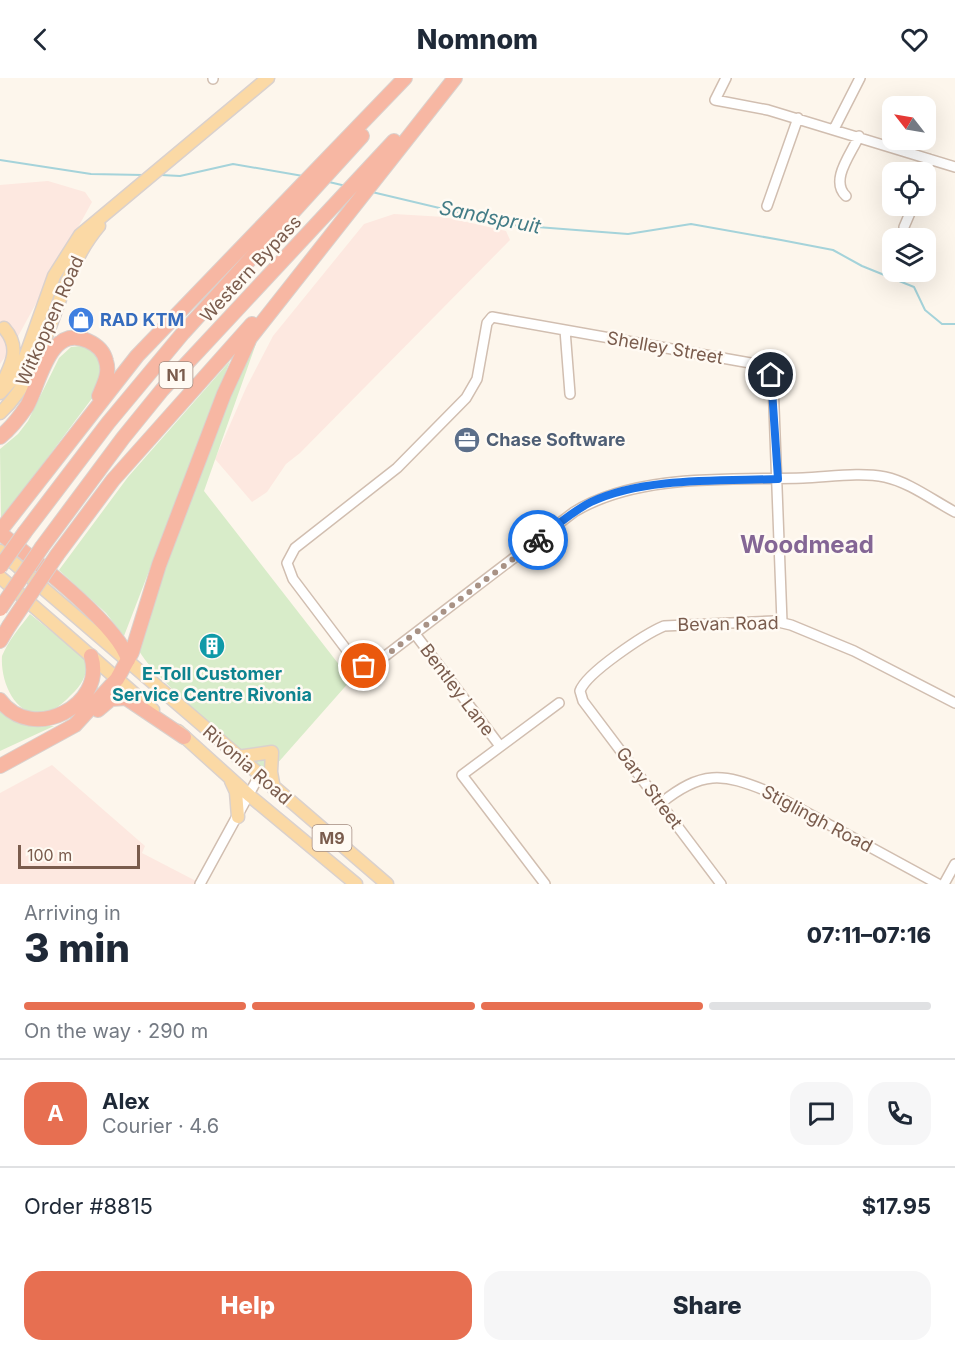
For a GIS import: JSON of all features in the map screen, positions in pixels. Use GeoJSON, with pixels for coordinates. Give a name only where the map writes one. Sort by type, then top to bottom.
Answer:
{"type":"FeatureCollection","features":[{"type":"Feature","properties":{"kind":"highway"},"geometry":{"type":"LineString","coordinates":[[335,158],[405,78]]}},
{"type":"Feature","properties":{"kind":"highway","name":"Western Bypass"},"geometry":{"type":"LineString","coordinates":[[0,567],[108,423],[291,204],[415,78]]}},
{"type":"Feature","properties":{"kind":"highway"},"geometry":{"type":"LineString","coordinates":[[0,766],[47,741],[83,718],[117,679],[128,660],[159,565],[231,377],[255,332],[338,224],[374,171],[454,78]]}},
{"type":"Feature","properties":{"kind":"highway","name":"Western Bypass"},"geometry":{"type":"LineString","coordinates":[[0,609],[123,438],[162,390],[326,216],[374,171]]}},
{"type":"Feature","properties":{"kind":"highway"},"geometry":{"type":"LineString","coordinates":[[128,660],[118,640],[2,528],[137,356],[291,204]]}},
{"type":"Feature","properties":{"kind":"highway"},"geometry":{"type":"LineString","coordinates":[[0,641],[57,555],[138,451],[297,277]]}},
{"type":"Feature","properties":{"kind":"highway"},"geometry":{"type":"LineString","coordinates":[[0,437],[11,428],[27,405],[52,350],[68,339],[79,338],[94,344],[105,357],[106,381],[90,414]]}},
{"type":"Feature","properties":{"kind":"highway"},"geometry":{"type":"LineString","coordinates":[[0,700],[11,712],[27,720],[47,720],[65,713],[91,684],[95,672],[91,656]]}},
{"type":"Feature","properties":{"kind":"highway"},"geometry":{"type":"LineString","coordinates":[[47,741],[79,728],[106,702],[119,697],[132,700],[184,737]]}},
{"type":"Feature","properties":{"kind":"main road","name":"Witkoppen Road"},"geometry":{"type":"LineString","coordinates":[[0,393],[12,380],[24,360],[41,306],[65,254],[88,227],[268,78]]}},
{"type":"Feature","properties":{"kind":"main road","name":"Witkoppen Road"},"geometry":{"type":"LineString","coordinates":[[0,413],[19,393],[33,369],[62,290],[79,255],[122,200]]}},
{"type":"Feature","properties":{"kind":"main road"},"geometry":{"type":"LineString","coordinates":[[0,388],[14,354],[14,343],[4,328]]}},
{"type":"Feature","properties":{"kind":"main road","name":"Rivonia Road"},"geometry":{"type":"LineString","coordinates":[[0,551],[387,884]]}},
{"type":"Feature","properties":{"kind":"main road","name":"Rivonia Road"},"geometry":{"type":"LineString","coordinates":[[0,577],[229,778],[356,884]]}},
{"type":"Feature","properties":{"kind":"main road"},"geometry":{"type":"LineString","coordinates":[[237,757],[272,752],[271,772],[274,789]]}},
{"type":"Feature","properties":{"kind":"main road"},"geometry":{"type":"LineString","coordinates":[[229,778],[236,792],[238,817]]}},
{"type":"Feature","properties":{"kind":"street"},"geometry":{"type":"LineString","coordinates":[[726,78],[715,100],[756,107],[798,118],[955,167]]}},
{"type":"Feature","properties":{"kind":"street"},"geometry":{"type":"LineString","coordinates":[[834,129],[860,78]]}},
{"type":"Feature","properties":{"kind":"street"},"geometry":{"type":"LineString","coordinates":[[767,206],[798,118]]}},
{"type":"Feature","properties":{"kind":"street"},"geometry":{"type":"LineString","coordinates":[[840,195],[839,177],[859,136]]}},
{"type":"Feature","properties":{"kind":"street"},"geometry":{"type":"LineString","coordinates":[[904,227],[909,216]]}},
{"type":"Feature","properties":{"kind":"street","name":"Shelley Street"},"geometry":{"type":"LineString","coordinates":[[415,634],[376,663],[368,666],[359,665],[289,572],[288,559],[295,548],[397,468],[466,398],[477,379],[488,318],[764,367],[773,381],[782,622]]}},
{"type":"Feature","properties":{"kind":"street"},"geometry":{"type":"LineString","coordinates":[[565,330],[570,394]]}},
{"type":"Feature","properties":{"kind":"street"},"geometry":{"type":"LineString","coordinates":[[415,634],[574,512],[600,498],[657,485],[885,477],[955,512]]}},
{"type":"Feature","properties":{"kind":"street","name":"Bevan Road"},"geometry":{"type":"LineString","coordinates":[[580,691],[588,679],[649,633],[664,626],[782,622],[872,659],[955,703]]}},
{"type":"Feature","properties":{"kind":"street","name":"Bentley Lane"},"geometry":{"type":"LineString","coordinates":[[415,634],[500,746]]}},
{"type":"Feature","properties":{"kind":"street","name":"Gary Street"},"geometry":{"type":"LineString","coordinates":[[580,691],[583,701],[721,884]]}},
{"type":"Feature","properties":{"kind":"street"},"geometry":{"type":"LineString","coordinates":[[545,884],[462,775],[559,703]]}},
{"type":"Feature","properties":{"kind":"street"},"geometry":{"type":"LineString","coordinates":[[200,884],[260,776]]}},
{"type":"Feature","properties":{"kind":"street","name":"Stiglingh Road"},"geometry":{"type":"LineString","coordinates":[[661,803],[682,786],[701,779],[719,778],[749,784],[769,792],[938,884]]}},
{"type":"Feature","properties":{"kind":"street"},"geometry":{"type":"LineString","coordinates":[[944,884],[955,864]]}},
{"type":"Feature","properties":{"kind":"shaded area"},"geometry":{"type":"Polygon","coordinates":[[[48,181],[85,192],[92,202],[11,349],[0,364],[0,185],[48,181]]]}},
{"type":"Feature","properties":{"kind":"shaded area"},"geometry":{"type":"Polygon","coordinates":[[[394,214],[445,217],[506,231],[510,240],[300,453],[286,464],[267,492],[252,502],[215,459],[246,388],[273,336],[364,224],[394,214]]]}},
{"type":"Feature","properties":{"kind":"shaded area"},"geometry":{"type":"Polygon","coordinates":[[[52,765],[145,846],[142,853],[196,881],[194,884],[0,884],[0,793],[52,765]]]}},
{"type":"Feature","properties":{"kind":"green space"},"geometry":{"type":"Polygon","coordinates":[[[258,338],[204,491],[351,680],[268,774],[175,692],[144,658],[137,646],[216,427],[250,348],[258,338]]]}},
{"type":"Feature","properties":{"kind":"green space"},"geometry":{"type":"Polygon","coordinates":[[[71,347],[90,347],[104,361],[99,389],[1,520],[0,449],[18,434],[28,421],[59,358],[71,347]]]}},
{"type":"Feature","properties":{"kind":"green space"},"geometry":{"type":"Polygon","coordinates":[[[230,361],[124,636],[106,613],[59,570],[128,477],[230,361]]]}},
{"type":"Feature","properties":{"kind":"green space"},"geometry":{"type":"Polygon","coordinates":[[[30,614],[87,660],[85,676],[78,688],[57,707],[41,713],[30,712],[14,700],[4,679],[2,668],[2,656],[5,650],[30,614]]]}},
{"type":"Feature","properties":{"kind":"green space"},"geometry":{"type":"Polygon","coordinates":[[[0,710],[18,722],[54,726],[0,751],[0,710]]]}},
{"type":"Feature","properties":{"kind":"waterway","name":"Sandspruit"},"geometry":{"type":"LineString","coordinates":[[0,160],[91,174],[143,175]]}},
{"type":"Feature","properties":{"kind":"waterway","name":"Sandspruit"},"geometry":{"type":"LineString","coordinates":[[161,175],[180,176],[233,164],[303,176]]}},
{"type":"Feature","properties":{"kind":"waterway","name":"Sandspruit"},"geometry":{"type":"LineString","coordinates":[[329,182],[346,186]]}},
{"type":"Feature","properties":{"kind":"waterway","name":"Sandspruit"},"geometry":{"type":"LineString","coordinates":[[372,192],[511,225],[628,234],[691,224],[833,250],[862,266],[914,287],[925,310],[942,324],[955,324]]}},
{"type":"Feature","properties":{"kind":"way so far"},"geometry":{"type":"LineString","coordinates":[[364,666],[376,663],[538,540]]}},
{"type":"Feature","properties":{"kind":"place","name":"RAD KTM"},"geometry":{"type":"Point","coordinates":[81,320]}},
{"type":"Feature","properties":{"kind":"place","name":"Chase Software"},"geometry":{"type":"Point","coordinates":[467,440]}},
{"type":"Feature","properties":{"kind":"place","name":"E-Toll Customer Service Centre Rivonia"},"geometry":{"type":"Point","coordinates":[212,646]}},
{"type":"Feature","properties":{"kind":"district","name":"Woodmead"},"geometry":{"type":"Point","coordinates":[807,545]}},
{"type":"Feature","properties":{"kind":"route"},"geometry":{"type":"LineString","coordinates":[[538,540],[574,512],[600,498],[673,483],[778,479],[771,375]]}}]}
